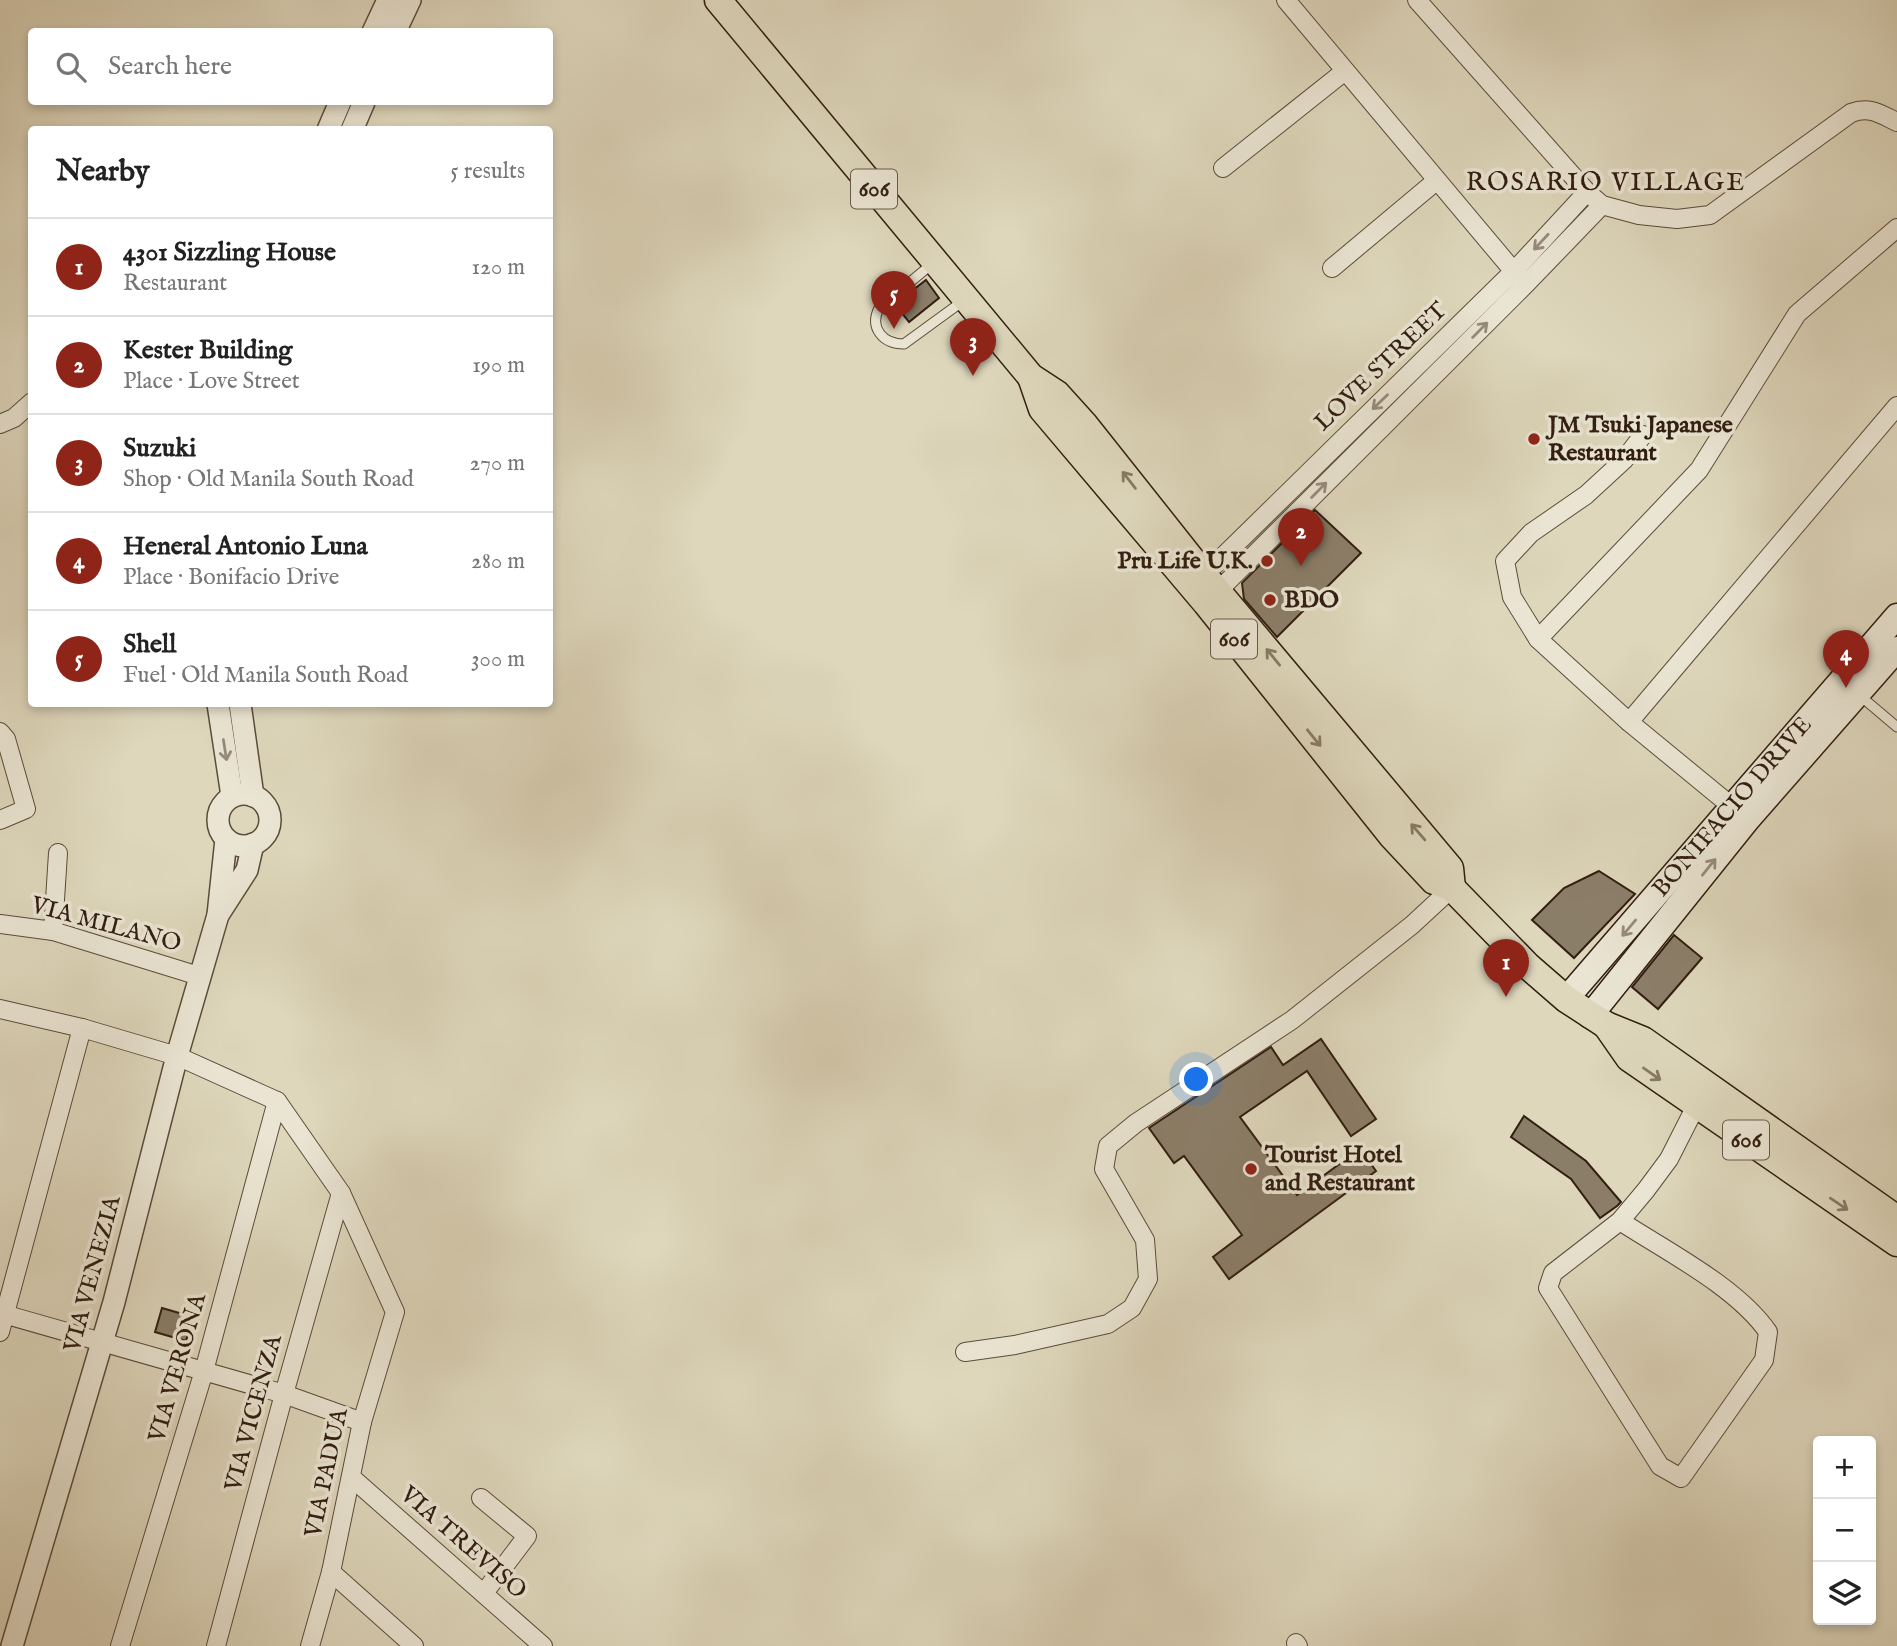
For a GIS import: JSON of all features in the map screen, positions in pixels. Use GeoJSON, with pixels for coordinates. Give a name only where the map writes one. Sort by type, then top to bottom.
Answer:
{"type":"FeatureCollection","features":[{"type":"Feature","properties":{"kind":"main road","name":"606"},"geometry":{"type":"LineString","coordinates":[[718,0],[1031,377],[1042,409],[1205,589],[1391,835],[1434,881],[1451,888],[1528,966],[1566,999],[1598,1021],[1643,1040],[1701,1096],[1812,1173],[1897,1243]]}},
{"type":"Feature","properties":{"kind":"main road","name":"BONIFACIO DRIVE"},"geometry":{"type":"LineString","coordinates":[[1598,1021],[1740,812],[1897,616]]}},
{"type":"Feature","properties":{"kind":"main road","name":"BONIFACIO DRIVE"},"geometry":{"type":"LineString","coordinates":[[1566,999],[1740,812],[1858,694],[1897,649]]}},
{"type":"Feature","properties":{"kind":"main road","name":"606"},"geometry":{"type":"LineString","coordinates":[[1812,1173],[1897,1219]]}},
{"type":"Feature","properties":{"kind":"street"},"geometry":{"type":"LineString","coordinates":[[375,28],[388,0]]}},
{"type":"Feature","properties":{"kind":"street"},"geometry":{"type":"LineString","coordinates":[[398,28],[410,0]]}},
{"type":"Feature","properties":{"kind":"street"},"geometry":{"type":"LineString","coordinates":[[1286,0],[1519,278]]}},
{"type":"Feature","properties":{"kind":"street"},"geometry":{"type":"LineString","coordinates":[[1417,0],[1587,192],[1602,205],[1639,215],[1677,219],[1710,215],[1851,113],[1867,108],[1897,122]]}},
{"type":"Feature","properties":{"kind":"street"},"geometry":{"type":"LineString","coordinates":[[1223,169],[1345,71]]}},
{"type":"Feature","properties":{"kind":"street"},"geometry":{"type":"LineString","coordinates":[[330,126],[339,105]]}},
{"type":"Feature","properties":{"kind":"street"},"geometry":{"type":"LineString","coordinates":[[354,126],[363,105]]}},
{"type":"Feature","properties":{"kind":"street"},"geometry":{"type":"LineString","coordinates":[[1332,268],[1436,181]]}},
{"type":"Feature","properties":{"kind":"street","name":"LOVE STREET"},"geometry":{"type":"LineString","coordinates":[[1519,278],[1587,192]]}},
{"type":"Feature","properties":{"kind":"street","name":"LOVE STREET"},"geometry":{"type":"LineString","coordinates":[[1205,589],[1519,278],[1602,205]]}},
{"type":"Feature","properties":{"kind":"street"},"geometry":{"type":"LineString","coordinates":[[1538,639],[1699,470],[1797,314],[1897,228]]}},
{"type":"Feature","properties":{"kind":"street"},"geometry":{"type":"LineString","coordinates":[[1629,722],[1897,405]]}},
{"type":"Feature","properties":{"kind":"street"},"geometry":{"type":"LineString","coordinates":[[0,424],[14,418],[28,406]]}},
{"type":"Feature","properties":{"kind":"street"},"geometry":{"type":"LineString","coordinates":[[1643,435],[1624,460],[1586,495],[1531,533],[1505,561],[1512,597],[1538,639],[1629,722],[1740,812]]}},
{"type":"Feature","properties":{"kind":"street"},"geometry":{"type":"LineString","coordinates":[[219,707],[243,796]]}},
{"type":"Feature","properties":{"kind":"street"},"geometry":{"type":"LineString","coordinates":[[240,707],[243,796]]}},
{"type":"Feature","properties":{"kind":"street"},"geometry":{"type":"LineString","coordinates":[[0,732],[6,739],[26,808],[0,820]]}},
{"type":"Feature","properties":{"kind":"street"},"geometry":{"type":"LineString","coordinates":[[243,796],[267,807],[270,825],[261,840],[239,846],[226,839],[218,825],[218,816],[220,808],[243,796]]}},
{"type":"Feature","properties":{"kind":"street"},"geometry":{"type":"LineString","coordinates":[[218,915],[226,839]]}},
{"type":"Feature","properties":{"kind":"street"},"geometry":{"type":"LineString","coordinates":[[218,915],[247,870],[253,844]]}},
{"type":"Feature","properties":{"kind":"street"},"geometry":{"type":"LineString","coordinates":[[53,931],[58,853]]}},
{"type":"Feature","properties":{"kind":"street"},"geometry":{"type":"LineString","coordinates":[[965,1352],[1015,1345],[1108,1324],[1132,1308],[1148,1279],[1145,1240],[1104,1169],[1108,1146],[1136,1123],[1292,1020],[1412,925],[1451,888]]}},
{"type":"Feature","properties":{"kind":"street","name":"VIA VENEZIA"},"geometry":{"type":"LineString","coordinates":[[10,1643],[102,1342],[177,1056],[218,915]]}},
{"type":"Feature","properties":{"kind":"street","name":"VIA MILANO"},"geometry":{"type":"LineString","coordinates":[[0,924],[53,931],[199,976]]}},
{"type":"Feature","properties":{"kind":"street"},"geometry":{"type":"LineString","coordinates":[[0,1009],[82,1028],[177,1056],[277,1101],[341,1193]]}},
{"type":"Feature","properties":{"kind":"street"},"geometry":{"type":"LineString","coordinates":[[82,1028],[2,1320],[102,1342],[284,1394],[362,1422]]}},
{"type":"Feature","properties":{"kind":"street"},"geometry":{"type":"LineString","coordinates":[[1620,1221],[1733,1294],[1757,1316],[1768,1332],[1764,1360],[1681,1478],[1660,1466],[1548,1288],[1553,1273],[1620,1221],[1669,1159],[1701,1096]]}},
{"type":"Feature","properties":{"kind":"street","name":"VIA VERONA"},"geometry":{"type":"LineString","coordinates":[[120,1646],[204,1371],[277,1101]]}},
{"type":"Feature","properties":{"kind":"street","name":"VIA PADUA"},"geometry":{"type":"LineString","coordinates":[[310,1646],[331,1572],[362,1422],[395,1312],[341,1193]]}},
{"type":"Feature","properties":{"kind":"street","name":"VIA VICENZA"},"geometry":{"type":"LineString","coordinates":[[216,1646],[341,1193]]}},
{"type":"Feature","properties":{"kind":"street","name":"VIA TREVISO"},"geometry":{"type":"LineString","coordinates":[[351,1477],[543,1646]]}},
{"type":"Feature","properties":{"kind":"street"},"geometry":{"type":"LineString","coordinates":[[481,1498],[527,1536],[484,1594]]}},
{"type":"Feature","properties":{"kind":"street"},"geometry":{"type":"LineString","coordinates":[[331,1572],[414,1646]]}},
{"type":"Feature","properties":{"kind":"lane"},"geometry":{"type":"LineString","coordinates":[[934,262],[879,308],[875,317],[876,327],[885,340],[893,344],[904,344],[965,299]]}},
{"type":"Feature","properties":{"kind":"lane"},"geometry":{"type":"LineString","coordinates":[[1858,694],[1897,727]]}},
{"type":"Feature","properties":{"kind":"building"},"geometry":{"type":"Polygon","coordinates":[[[926,280],[939,298],[909,322],[895,304],[926,280]]]}},
{"type":"Feature","properties":{"kind":"building"},"geometry":{"type":"Polygon","coordinates":[[[1315,510],[1361,553],[1277,637],[1244,599],[1242,583],[1315,510]]]}},
{"type":"Feature","properties":{"kind":"building"},"geometry":{"type":"Polygon","coordinates":[[[1599,871],[1635,894],[1574,958],[1532,920],[1564,888],[1599,871]]]}},
{"type":"Feature","properties":{"kind":"building"},"geometry":{"type":"Polygon","coordinates":[[[1674,935],[1702,958],[1658,1009],[1632,987],[1674,935]]]}},
{"type":"Feature","properties":{"kind":"building"},"geometry":{"type":"Polygon","coordinates":[[[1321,1039],[1376,1119],[1351,1136],[1307,1071],[1240,1117],[1297,1195],[1360,1149],[1376,1171],[1229,1279],[1213,1257],[1242,1235],[1184,1156],[1174,1163],[1149,1128],[1271,1047],[1283,1065],[1321,1039]]]}},
{"type":"Feature","properties":{"kind":"building"},"geometry":{"type":"Polygon","coordinates":[[[1524,1116],[1586,1161],[1621,1202],[1600,1218],[1571,1179],[1511,1137],[1524,1116]]]}},
{"type":"Feature","properties":{"kind":"building"},"geometry":{"type":"Polygon","coordinates":[[[162,1308],[193,1317],[186,1341],[155,1332],[162,1308]]]}},
{"type":"Feature","properties":{"kind":"place","name":"Shell"},"geometry":{"type":"Point","coordinates":[894,329]}},
{"type":"Feature","properties":{"kind":"place","name":"Suzuki"},"geometry":{"type":"Point","coordinates":[973,376]}},
{"type":"Feature","properties":{"kind":"place","name":"JM Tsuki Japanese Restaurant"},"geometry":{"type":"Point","coordinates":[1534,439]}},
{"type":"Feature","properties":{"kind":"place","name":"Pru Life U.K."},"geometry":{"type":"Point","coordinates":[1267,561]}},
{"type":"Feature","properties":{"kind":"place","name":"Kester Building"},"geometry":{"type":"Point","coordinates":[1301,566]}},
{"type":"Feature","properties":{"kind":"place","name":"BDO"},"geometry":{"type":"Point","coordinates":[1270,600]}},
{"type":"Feature","properties":{"kind":"place","name":"Heneral Antonio Luna"},"geometry":{"type":"Point","coordinates":[1846,688]}},
{"type":"Feature","properties":{"kind":"place","name":"4301 Sizzling House"},"geometry":{"type":"Point","coordinates":[1506,997]}},
{"type":"Feature","properties":{"kind":"place","name":"Tourist Hotel and Restaurant"},"geometry":{"type":"Point","coordinates":[1251,1169]}},
{"type":"Feature","properties":{"kind":"district","name":"ROSARIO VILLAGE"},"geometry":{"type":"Point","coordinates":[1606,182]}}]}
